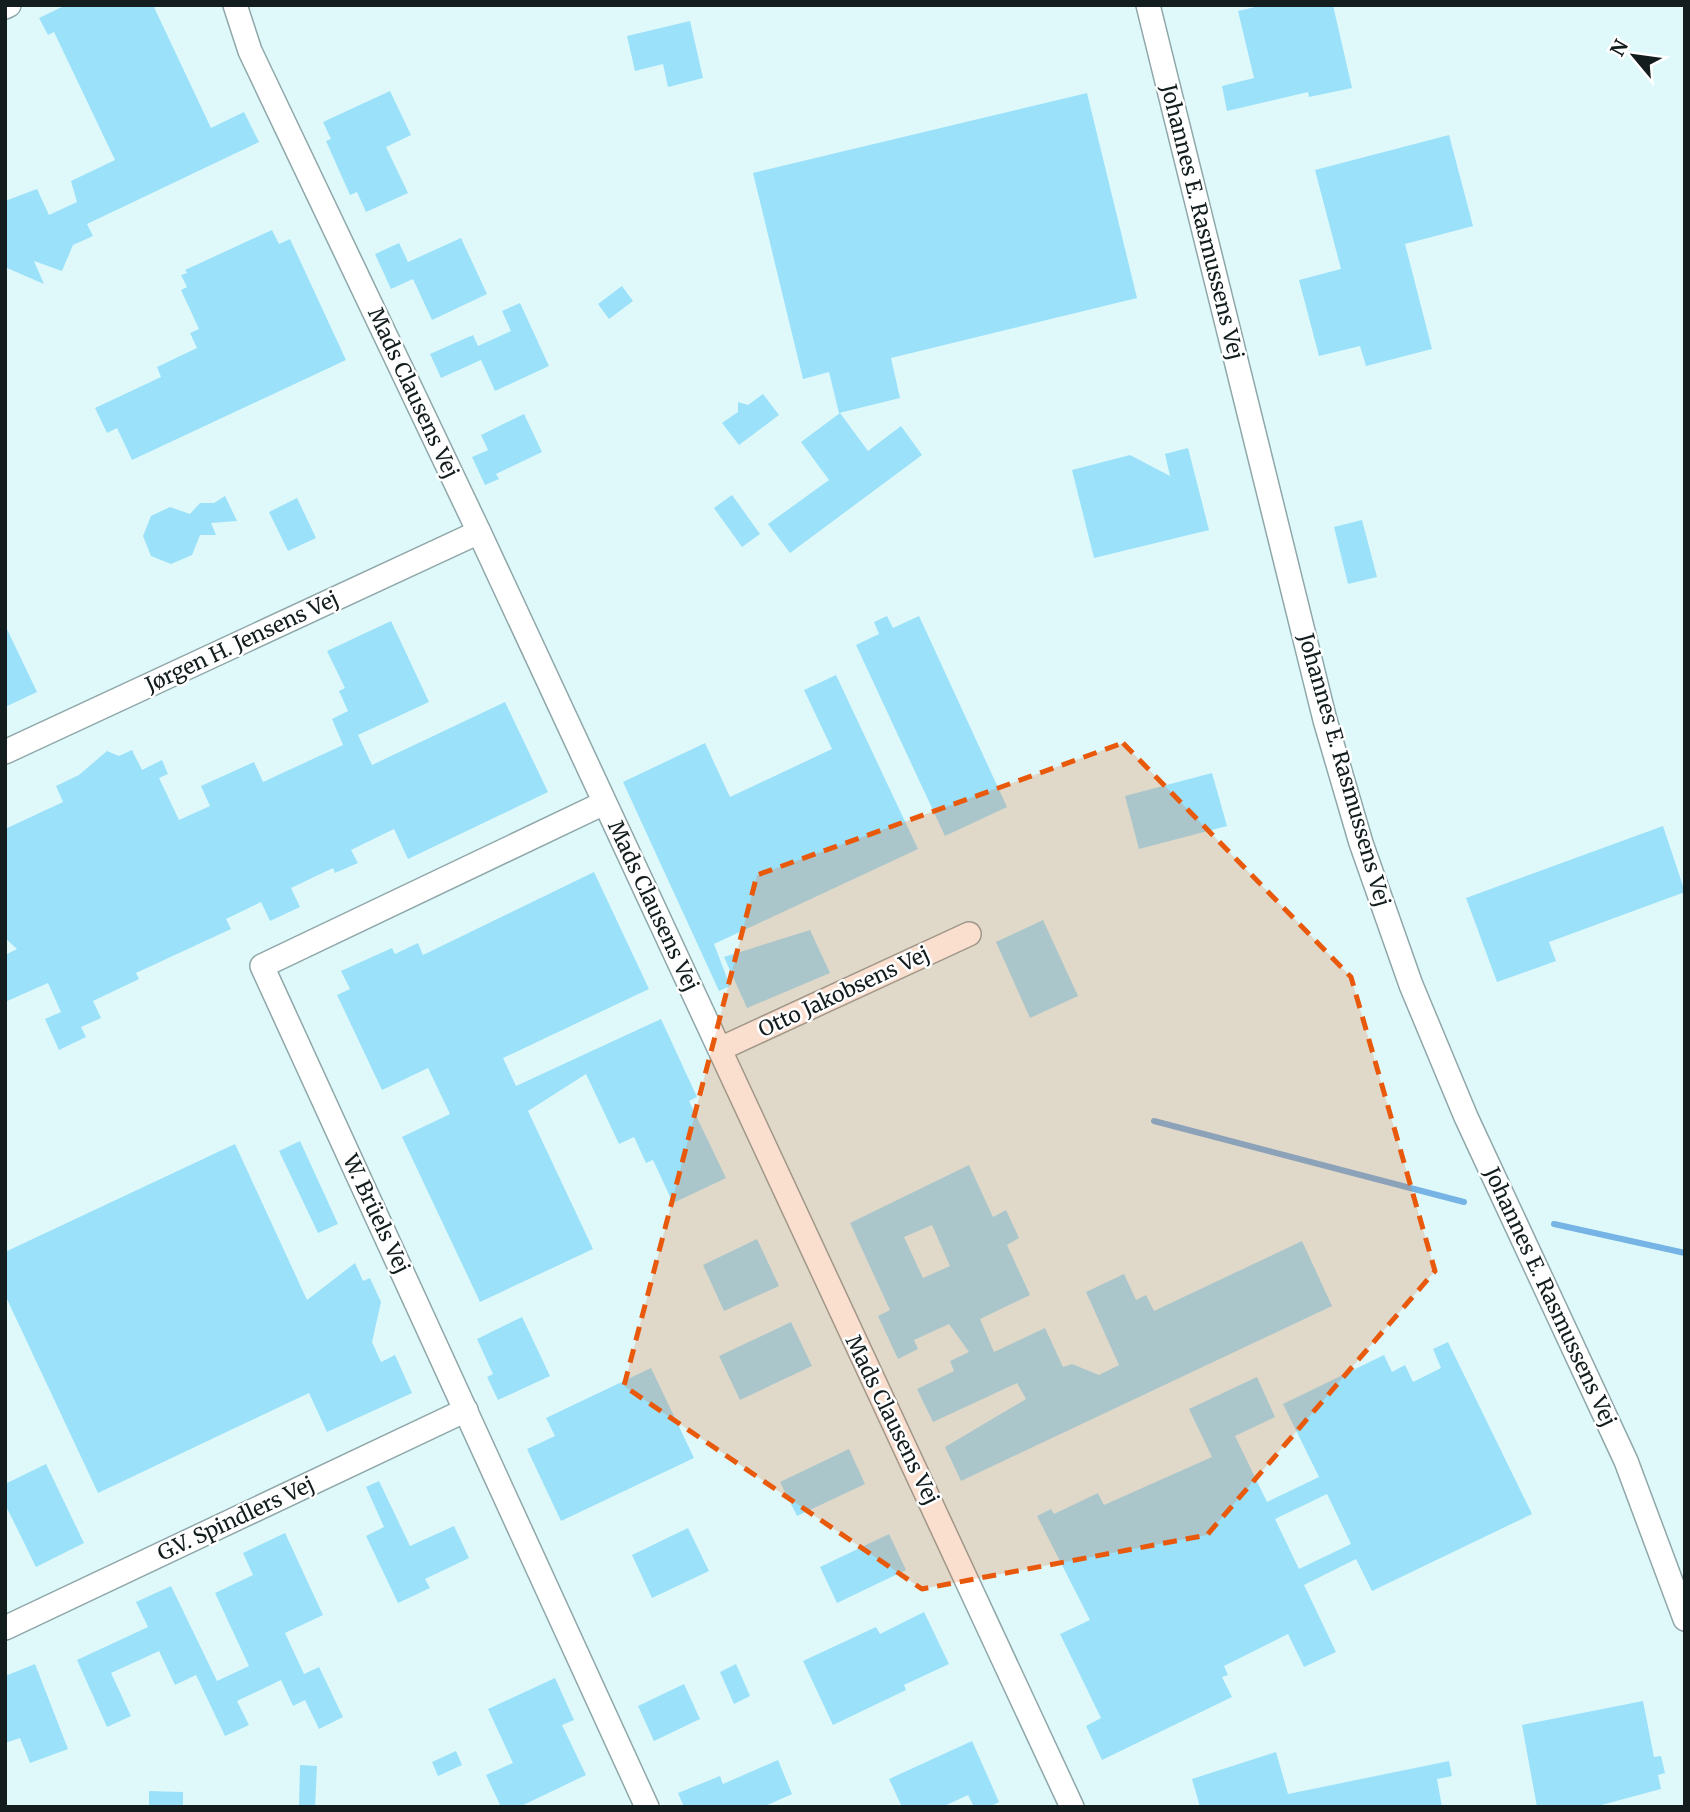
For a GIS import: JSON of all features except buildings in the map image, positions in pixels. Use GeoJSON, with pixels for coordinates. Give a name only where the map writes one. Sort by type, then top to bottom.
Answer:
{"type":"FeatureCollection","features":[{"type":"Feature","properties":{"kind":"street","name":"Mads Clausens Vej"},"geometry":{"type":"LineString","coordinates":[[235,5],[250,51],[479,532],[1072,1807]]}},
{"type":"Feature","properties":{"kind":"street","name":"Johannes E. Rasmussens Vej"},"geometry":{"type":"LineString","coordinates":[[1148,5],[1325,720],[1361,843],[1411,985],[1466,1117],[1626,1461],[1685,1619]]}},
{"type":"Feature","properties":{"kind":"street","name":"Jørgen H. Jensens Vej"},"geometry":{"type":"LineString","coordinates":[[5,752],[479,532]]}},
{"type":"Feature","properties":{"kind":"street","name":"W. Brüels Vej"},"geometry":{"type":"LineString","coordinates":[[604,803],[262,966],[647,1807]]}},
{"type":"Feature","properties":{"kind":"street","name":"Otto Jakobsens Vej"},"geometry":{"type":"LineString","coordinates":[[720,1049],[969,934]]}},
{"type":"Feature","properties":{"kind":"street","name":"G.V. Spindlers Vej"},"geometry":{"type":"LineString","coordinates":[[5,1628],[466,1410]]}},
{"type":"Feature","properties":{"kind":"highlighted area"},"geometry":{"type":"Polygon","coordinates":[[[1123,743],[1351,977],[1435,1271],[1207,1535],[922,1589],[624,1386],[757,875],[1123,743]]]}},
{"type":"Feature","properties":{"kind":"waterway"},"geometry":{"type":"LineString","coordinates":[[1154,1121],[1464,1202]]}},
{"type":"Feature","properties":{"kind":"waterway"},"geometry":{"type":"LineString","coordinates":[[1554,1224],[1685,1253]]}}]}
